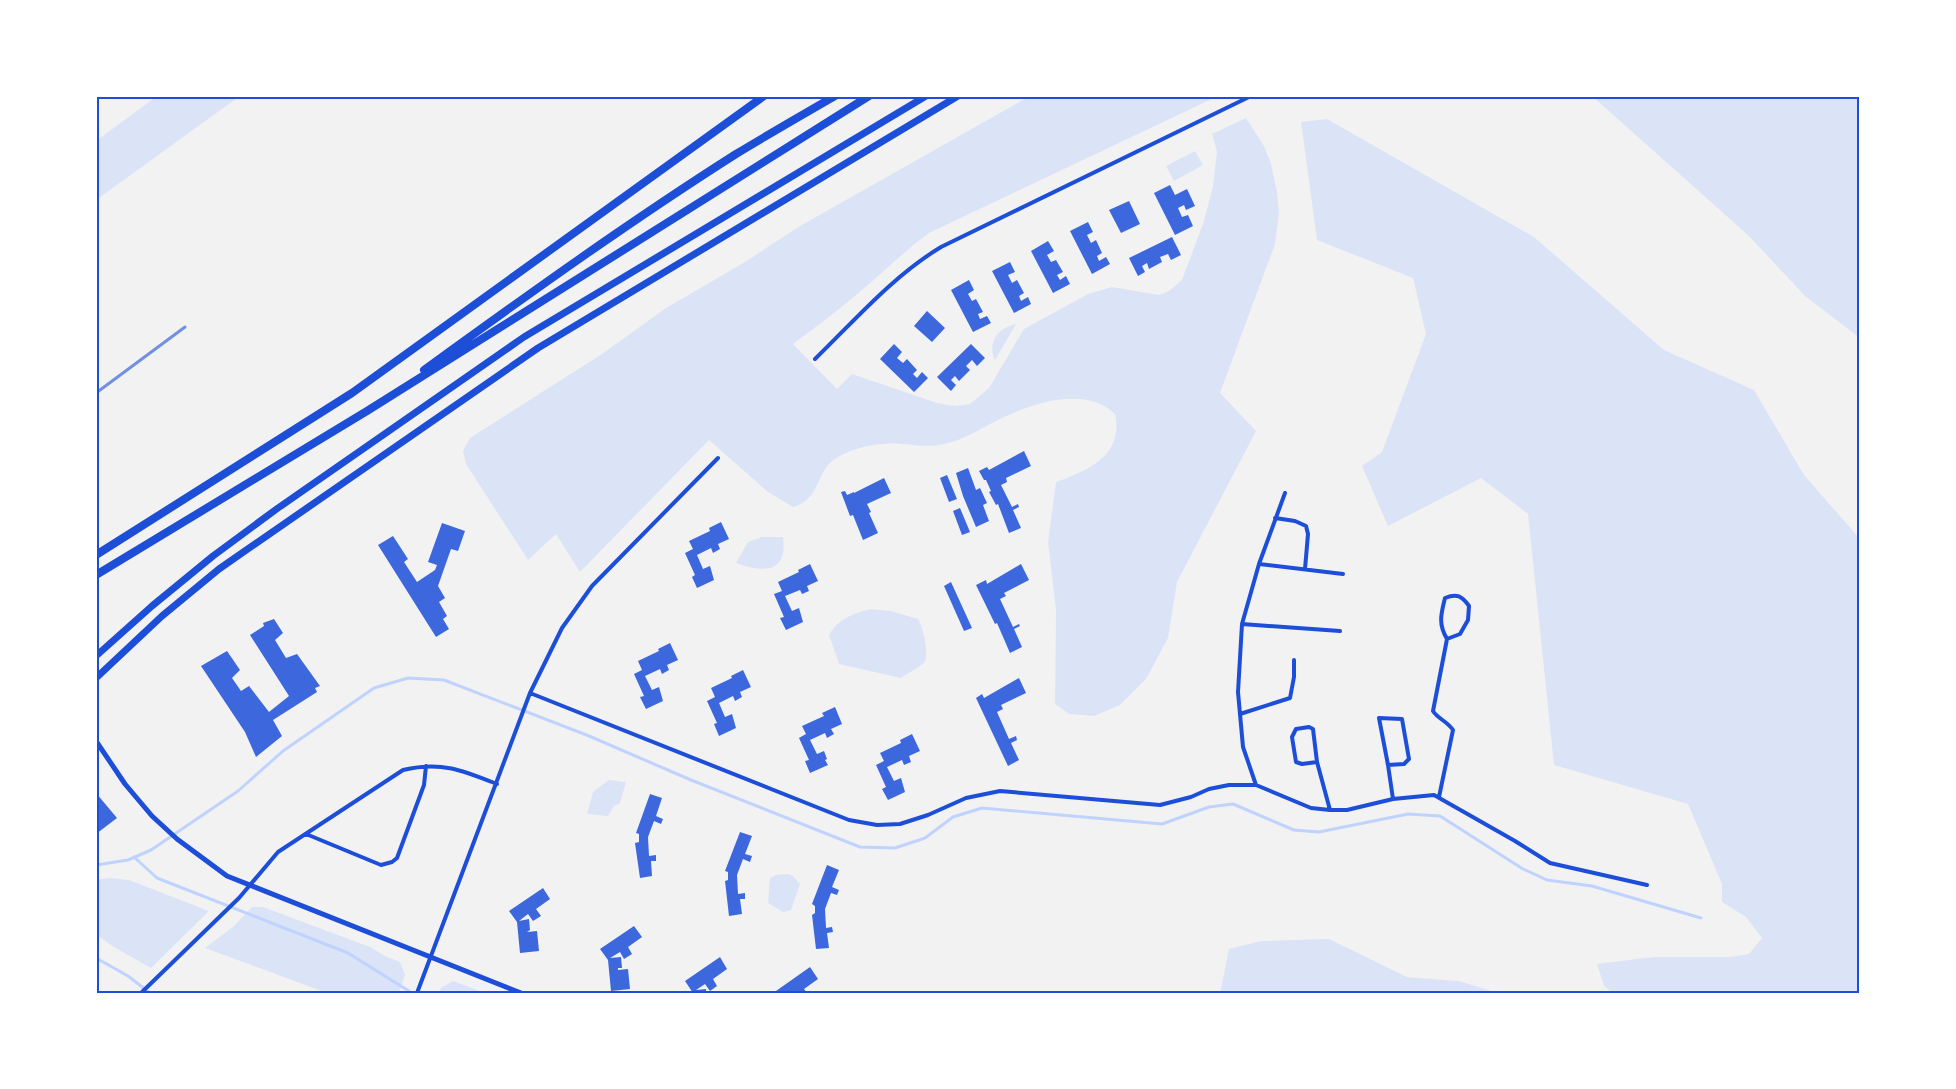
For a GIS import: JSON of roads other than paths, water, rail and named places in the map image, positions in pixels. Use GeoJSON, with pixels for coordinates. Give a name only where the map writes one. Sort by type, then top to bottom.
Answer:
{"type":"FeatureCollection","features":[{"type":"Feature","properties":{"kind":"highway"},"geometry":{"type":"LineString","coordinates":[[96,555],[352,393],[764,96]]}},
{"type":"Feature","properties":{"kind":"highway"},"geometry":{"type":"LineString","coordinates":[[367,411],[544,283],[737,154],[835,96]]}},
{"type":"Feature","properties":{"kind":"highway"},"geometry":{"type":"LineString","coordinates":[[98,574],[367,411],[869,96]]}},
{"type":"Feature","properties":{"kind":"highway"},"geometry":{"type":"LineString","coordinates":[[98,654],[152,606],[259,522],[524,337],[926,96]]}},
{"type":"Feature","properties":{"kind":"highway"},"geometry":{"type":"LineString","coordinates":[[96,678],[111,662],[219,569],[538,348],[958,96]]}},
{"type":"Feature","properties":{"kind":"street"},"geometry":{"type":"LineString","coordinates":[[815,359],[887,289],[912,267],[941,247],[1251,96]]}},
{"type":"Feature","properties":{"kind":"street"},"geometry":{"type":"LineString","coordinates":[[417,993],[526,705],[546,659],[576,607],[592,586],[718,458]]}},
{"type":"Feature","properties":{"kind":"street"},"geometry":{"type":"LineString","coordinates":[[1256,785],[1243,747],[1238,692],[1242,624],[1258,564],[1285,493]]}},
{"type":"Feature","properties":{"kind":"street"},"geometry":{"type":"LineString","coordinates":[[1275,518],[1301,522],[1306,526],[1308,534],[1305,569]]}},
{"type":"Feature","properties":{"kind":"street"},"geometry":{"type":"LineString","coordinates":[[1258,564],[1343,574]]}},
{"type":"Feature","properties":{"kind":"street"},"geometry":{"type":"LineString","coordinates":[[1439,797],[1453,730],[1433,711],[1447,639],[1441,628],[1441,614],[1445,598],[1454,595],[1463,598],[1469,606],[1468,620],[1460,634],[1447,639]]}},
{"type":"Feature","properties":{"kind":"street"},"geometry":{"type":"LineString","coordinates":[[1242,624],[1340,631]]}},
{"type":"Feature","properties":{"kind":"street"},"geometry":{"type":"LineString","coordinates":[[1240,714],[1290,698],[1294,660]]}},
{"type":"Feature","properties":{"kind":"street"},"geometry":{"type":"LineString","coordinates":[[531,693],[841,818],[877,825],[900,824],[928,816],[966,798],[1000,791],[1160,805],[1191,797],[1209,789],[1229,785],[1256,785],[1311,808],[1330,810],[1347,810],[1393,799],[1434,795],[1515,841],[1550,864],[1647,885]]}},
{"type":"Feature","properties":{"kind":"street"},"geometry":{"type":"LineString","coordinates":[[1388,765],[1404,764],[1409,759],[1402,718],[1379,718],[1393,799]]}},
{"type":"Feature","properties":{"kind":"street"},"geometry":{"type":"LineString","coordinates":[[1317,762],[1302,764],[1296,762],[1292,737],[1296,729],[1309,727],[1312,729],[1317,762],[1330,810]]}},
{"type":"Feature","properties":{"kind":"street"},"geometry":{"type":"LineString","coordinates":[[96,741],[133,794],[164,828],[227,876],[521,993]]}},
{"type":"Feature","properties":{"kind":"street"},"geometry":{"type":"LineString","coordinates":[[141,993],[239,898],[278,852],[403,770],[443,765],[457,768],[497,784]]}},
{"type":"Feature","properties":{"kind":"street"},"geometry":{"type":"LineString","coordinates":[[305,833],[381,865],[392,862],[397,858],[424,785],[426,766]]}},
{"type":"Feature","properties":{"kind":"waterway"},"geometry":{"type":"LineString","coordinates":[[96,865],[128,860],[151,850],[238,791],[283,751],[374,688],[408,678],[444,680],[589,736],[691,780],[860,847],[895,848],[925,838],[953,817],[982,808],[1162,824],[1209,807],[1233,804],[1294,830],[1319,832],[1408,814],[1440,816],[1523,869],[1547,880],[1592,886],[1701,918]]}},
{"type":"Feature","properties":{"kind":"waterway"},"geometry":{"type":"LineString","coordinates":[[134,857],[157,878],[348,953],[412,993]]}},
{"type":"Feature","properties":{"kind":"waterway"},"geometry":{"type":"LineString","coordinates":[[96,958],[128,976],[150,993]]}},
{"type":"Feature","properties":{"kind":"railway"},"geometry":{"type":"LineString","coordinates":[[96,393],[185,327]]}}]}
